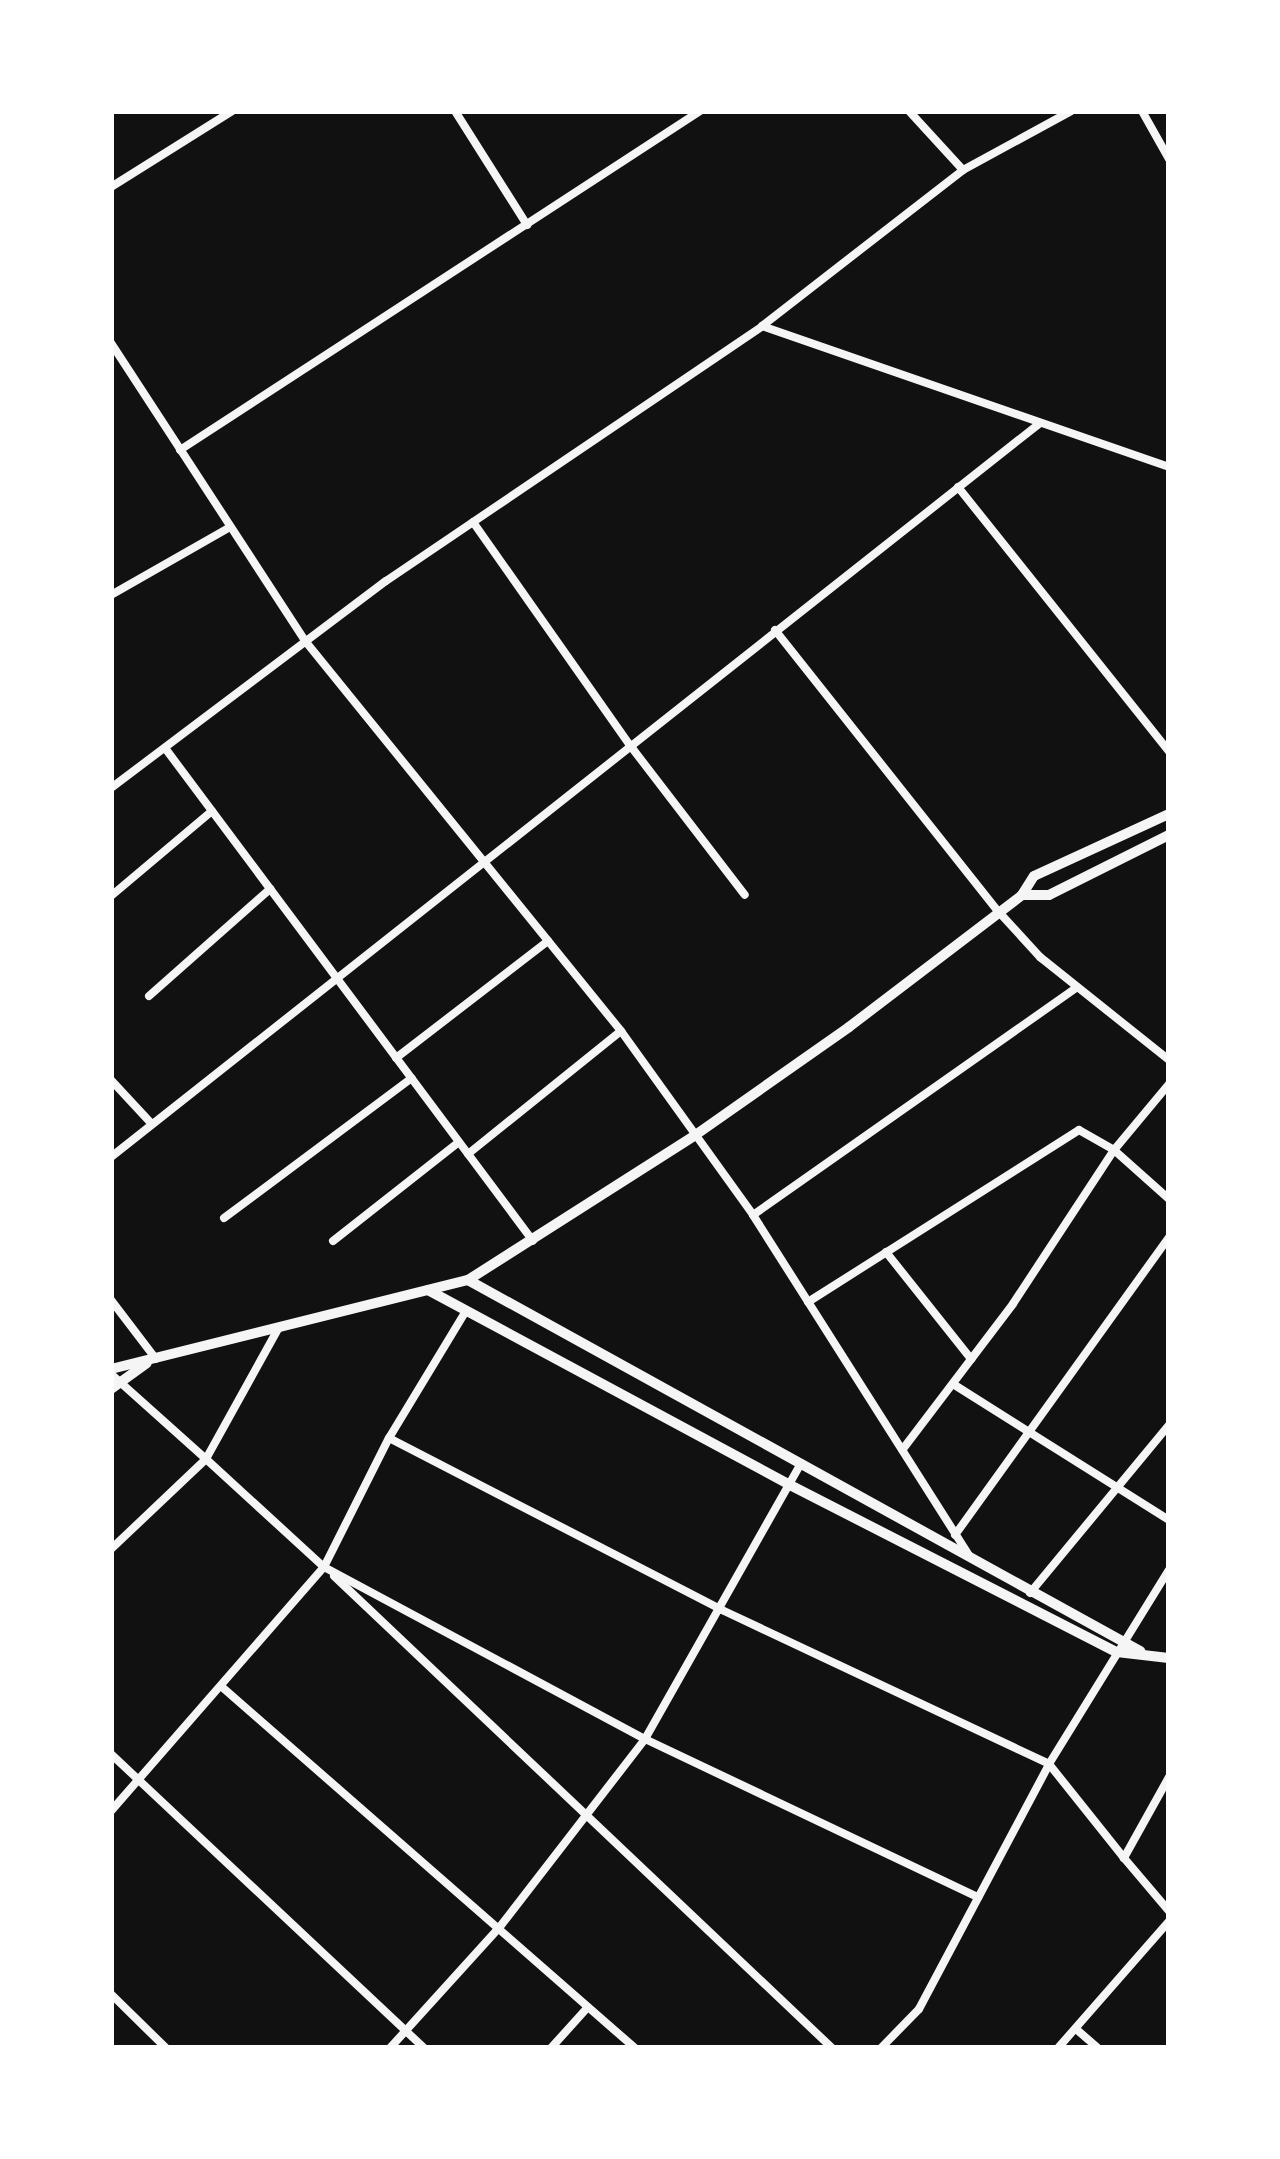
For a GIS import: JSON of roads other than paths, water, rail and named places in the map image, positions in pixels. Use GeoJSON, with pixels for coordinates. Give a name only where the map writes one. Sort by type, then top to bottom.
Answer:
{"type":"FeatureCollection","features":[{"type":"Feature","properties":{"kind":"street"},"geometry":{"type":"LineString","coordinates":[[111,187],[232,111]]}},
{"type":"Feature","properties":{"kind":"street"},"geometry":{"type":"LineString","coordinates":[[455,111],[527,225]]}},
{"type":"Feature","properties":{"kind":"street"},"geometry":{"type":"LineString","coordinates":[[180,450],[700,111]]}},
{"type":"Feature","properties":{"kind":"street"},"geometry":{"type":"LineString","coordinates":[[909,111],[963,170]]}},
{"type":"Feature","properties":{"kind":"street"},"geometry":{"type":"LineString","coordinates":[[111,788],[472,522],[762,326],[963,170],[1071,111]]}},
{"type":"Feature","properties":{"kind":"street"},"geometry":{"type":"LineString","coordinates":[[1142,111],[1169,160]]}},
{"type":"Feature","properties":{"kind":"street"},"geometry":{"type":"LineString","coordinates":[[762,326],[1169,467]]}},
{"type":"Feature","properties":{"kind":"street"},"geometry":{"type":"LineString","coordinates":[[111,343],[306,642],[621,1031],[753,1215],[973,1562]]}},
{"type":"Feature","properties":{"kind":"street"},"geometry":{"type":"LineString","coordinates":[[111,1157],[1041,422]]}},
{"type":"Feature","properties":{"kind":"street"},"geometry":{"type":"LineString","coordinates":[[958,487],[1169,751]]}},
{"type":"Feature","properties":{"kind":"street"},"geometry":{"type":"LineString","coordinates":[[472,522],[629,744],[745,895]]}},
{"type":"Feature","properties":{"kind":"street"},"geometry":{"type":"LineString","coordinates":[[111,595],[230,526]]}},
{"type":"Feature","properties":{"kind":"street"},"geometry":{"type":"LineString","coordinates":[[775,631],[997,910],[1077,987],[1169,1060]]}},
{"type":"Feature","properties":{"kind":"street"},"geometry":{"type":"LineString","coordinates":[[165,748],[533,1241]]}},
{"type":"Feature","properties":{"kind":"street"},"geometry":{"type":"LineString","coordinates":[[111,896],[212,811]]}},
{"type":"Feature","properties":{"kind":"street"},"geometry":{"type":"LineString","coordinates":[[832,2048],[324,1567],[114,1379],[151,1360],[468,1280],[694,1136],[849,1027],[1022,895],[1034,876],[1169,814]]}},
{"type":"Feature","properties":{"kind":"street"},"geometry":{"type":"LineString","coordinates":[[1022,895],[1049,896],[1169,835]]}},
{"type":"Feature","properties":{"kind":"street"},"geometry":{"type":"LineString","coordinates":[[149,996],[270,889]]}},
{"type":"Feature","properties":{"kind":"street"},"geometry":{"type":"LineString","coordinates":[[397,1058],[548,940]]}},
{"type":"Feature","properties":{"kind":"street"},"geometry":{"type":"LineString","coordinates":[[753,1215],[1077,987]]}},
{"type":"Feature","properties":{"kind":"street"},"geometry":{"type":"LineString","coordinates":[[468,1154],[621,1031]]}},
{"type":"Feature","properties":{"kind":"street"},"geometry":{"type":"LineString","coordinates":[[224,1218],[412,1078]]}},
{"type":"Feature","properties":{"kind":"street"},"geometry":{"type":"LineString","coordinates":[[111,1080],[151,1123]]}},
{"type":"Feature","properties":{"kind":"street"},"geometry":{"type":"LineString","coordinates":[[902,1450],[971,1360],[1114,1150],[1169,1084]]}},
{"type":"Feature","properties":{"kind":"street"},"geometry":{"type":"LineString","coordinates":[[808,1302],[1079,1130],[1114,1150],[1169,1199]]}},
{"type":"Feature","properties":{"kind":"street"},"geometry":{"type":"LineString","coordinates":[[333,1240],[459,1142]]}},
{"type":"Feature","properties":{"kind":"street"},"geometry":{"type":"LineString","coordinates":[[956,1534],[1169,1237]]}},
{"type":"Feature","properties":{"kind":"street"},"geometry":{"type":"LineString","coordinates":[[886,1252],[971,1360]]}},
{"type":"Feature","properties":{"kind":"street"},"geometry":{"type":"LineString","coordinates":[[468,1280],[1142,1653]]}},
{"type":"Feature","properties":{"kind":"street"},"geometry":{"type":"LineString","coordinates":[[426,1289],[790,1486],[1117,1652],[1169,1658]]}},
{"type":"Feature","properties":{"kind":"street"},"geometry":{"type":"LineString","coordinates":[[111,1300],[151,1360]]}},
{"type":"Feature","properties":{"kind":"street"},"geometry":{"type":"LineString","coordinates":[[111,1810],[324,1567],[389,1438],[466,1311]]}},
{"type":"Feature","properties":{"kind":"street"},"geometry":{"type":"LineString","coordinates":[[111,1549],[206,1460],[278,1327]]}},
{"type":"Feature","properties":{"kind":"street"},"geometry":{"type":"LineString","coordinates":[[953,1384],[1169,1520]]}},
{"type":"Feature","properties":{"kind":"street"},"geometry":{"type":"LineString","coordinates":[[1030,1594],[1169,1425]]}},
{"type":"Feature","properties":{"kind":"street"},"geometry":{"type":"LineString","coordinates":[[389,1438],[722,1610],[1049,1764],[1169,1911]]}},
{"type":"Feature","properties":{"kind":"street"},"geometry":{"type":"LineString","coordinates":[[390,2048],[499,1928],[645,1739],[801,1463]]}},
{"type":"Feature","properties":{"kind":"street"},"geometry":{"type":"LineString","coordinates":[[324,1567],[645,1739],[978,1897]]}},
{"type":"Feature","properties":{"kind":"street"},"geometry":{"type":"LineString","coordinates":[[881,2048],[919,2009],[1049,1764],[1169,1570]]}},
{"type":"Feature","properties":{"kind":"street"},"geometry":{"type":"LineString","coordinates":[[222,1687],[635,2048]]}},
{"type":"Feature","properties":{"kind":"street"},"geometry":{"type":"LineString","coordinates":[[111,1754],[424,2048]]}},
{"type":"Feature","properties":{"kind":"street"},"geometry":{"type":"LineString","coordinates":[[1124,1858],[1169,1778]]}},
{"type":"Feature","properties":{"kind":"street"},"geometry":{"type":"LineString","coordinates":[[1058,2048],[1169,1921]]}},
{"type":"Feature","properties":{"kind":"street"},"geometry":{"type":"LineString","coordinates":[[111,1994],[166,2048]]}},
{"type":"Feature","properties":{"kind":"street"},"geometry":{"type":"LineString","coordinates":[[550,2048],[588,2007]]}},
{"type":"Feature","properties":{"kind":"street"},"geometry":{"type":"LineString","coordinates":[[1076,2029],[1098,2048]]}}]}
